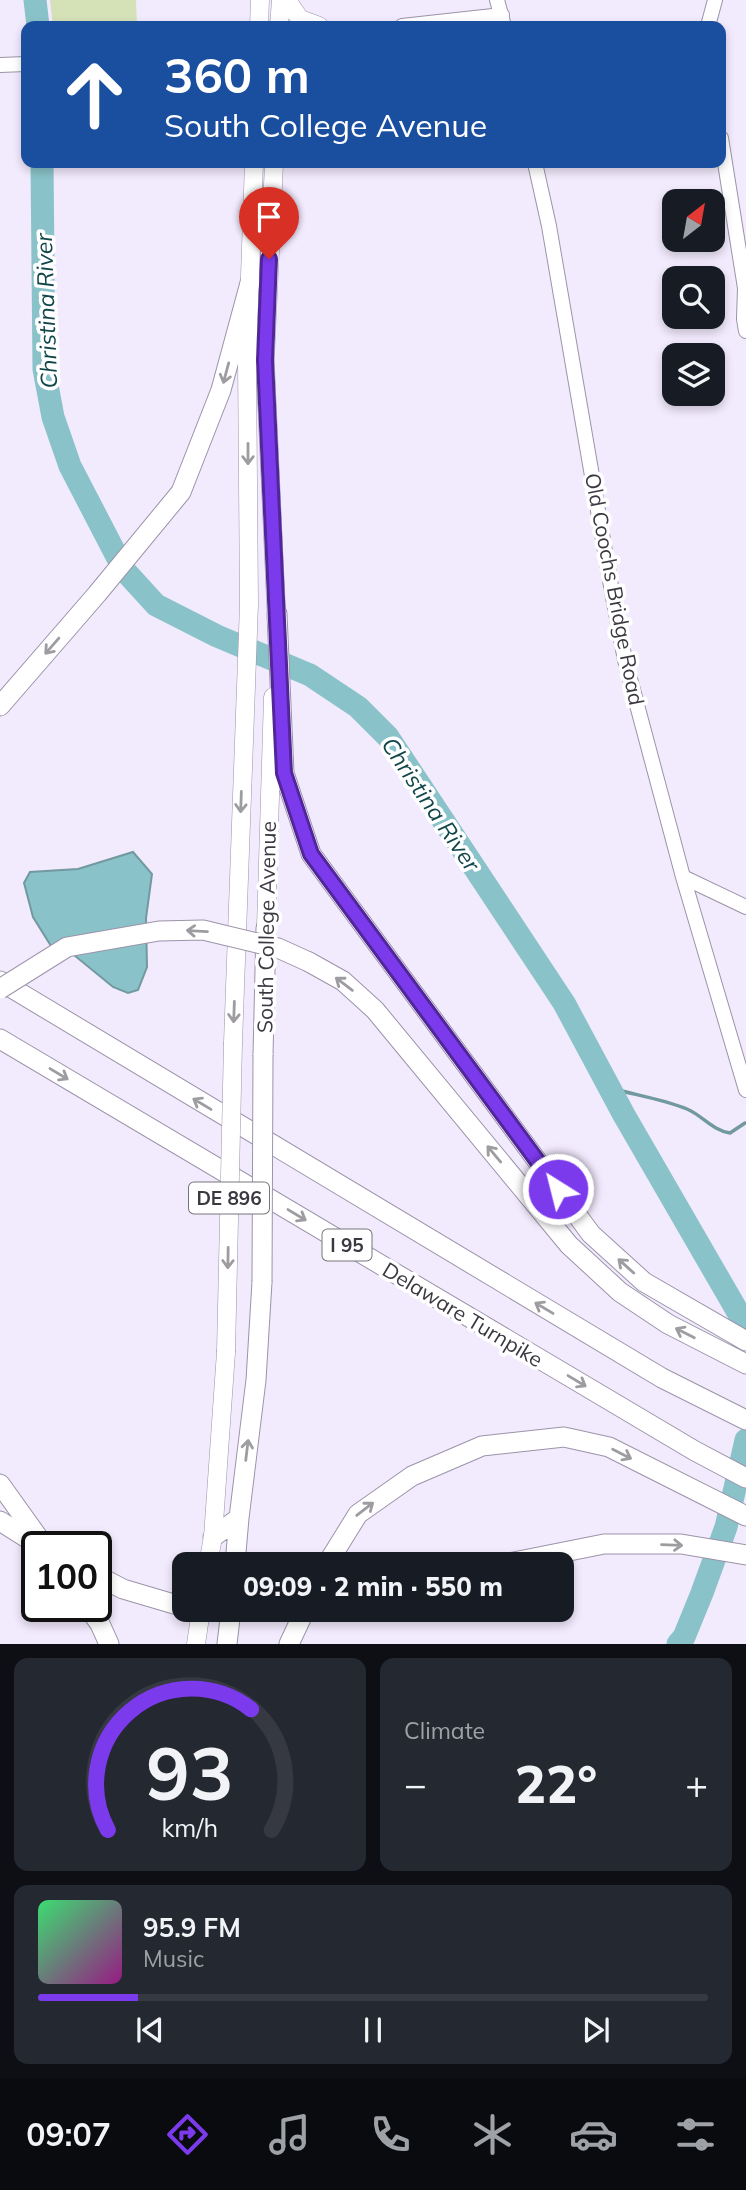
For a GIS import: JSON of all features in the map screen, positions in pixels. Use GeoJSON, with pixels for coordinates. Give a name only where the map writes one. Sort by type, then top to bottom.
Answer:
{"type":"FeatureCollection","features":[{"type":"Feature","properties":{"kind":"highway"},"geometry":{"type":"LineString","coordinates":[[0,706],[181,492],[221,390],[250,283]]}},
{"type":"Feature","properties":{"kind":"highway"},"geometry":{"type":"LineString","coordinates":[[278,614],[278,690],[284,773],[311,854],[591,1234],[643,1282],[746,1341]]}},
{"type":"Feature","properties":{"kind":"highway","name":"South College Avenue"},"geometry":{"type":"LineString","coordinates":[[236,1552],[256,1380],[262,1282],[266,928]]}},
{"type":"Feature","properties":{"kind":"highway"},"geometry":{"type":"LineString","coordinates":[[0,985],[67,947],[159,931],[203,930],[278,948],[309,962],[343,981],[375,1010],[569,1245],[620,1292],[667,1324],[746,1364]]}},
{"type":"Feature","properties":{"kind":"highway","name":"I 95"},"geometry":{"type":"LineString","coordinates":[[0,985],[627,1357],[709,1404],[746,1420]]}},
{"type":"Feature","properties":{"kind":"highway","name":"Delaware Turnpike"},"geometry":{"type":"LineString","coordinates":[[0,1040],[695,1451],[746,1478]]}},
{"type":"Feature","properties":{"kind":"highway"},"geometry":{"type":"LineString","coordinates":[[334,1552],[358,1514],[412,1476],[482,1446],[564,1437],[609,1447],[746,1516]]}},
{"type":"Feature","properties":{"kind":"highway"},"geometry":{"type":"LineString","coordinates":[[0,1484],[32,1531]]}},
{"type":"Feature","properties":{"kind":"highway"},"geometry":{"type":"LineString","coordinates":[[213,1537],[239,1518]]}},
{"type":"Feature","properties":{"kind":"highway"},"geometry":{"type":"LineString","coordinates":[[0,1521],[21,1534]]}},
{"type":"Feature","properties":{"kind":"highway"},"geometry":{"type":"LineString","coordinates":[[564,1552],[604,1544],[681,1544],[746,1555]]}},
{"type":"Feature","properties":{"kind":"highway"},"geometry":{"type":"LineString","coordinates":[[112,1584],[172,1603]]}},
{"type":"Feature","properties":{"kind":"highway"},"geometry":{"type":"LineString","coordinates":[[99,1622],[109,1644]]}},
{"type":"Feature","properties":{"kind":"highway"},"geometry":{"type":"LineString","coordinates":[[228,1644],[230,1622]]}},
{"type":"Feature","properties":{"kind":"highway"},"geometry":{"type":"LineString","coordinates":[[289,1644],[299,1622]]}},
{"type":"Feature","properties":{"kind":"main road"},"geometry":{"type":"LineString","coordinates":[[259,21],[260,0]]}},
{"type":"Feature","properties":{"kind":"main road"},"geometry":{"type":"LineString","coordinates":[[279,21],[281,0]]}},
{"type":"Feature","properties":{"kind":"main road"},"geometry":{"type":"LineString","coordinates":[[286,0],[300,19],[305,21]]}},
{"type":"Feature","properties":{"kind":"main road","name":"South College Avenue"},"geometry":{"type":"LineString","coordinates":[[210,1552],[226,1352],[233,1043],[249,604],[247,361],[254,168]]}},
{"type":"Feature","properties":{"kind":"main road"},"geometry":{"type":"LineString","coordinates":[[274,168],[265,360],[278,614]]}},
{"type":"Feature","properties":{"kind":"main road","name":"South College Avenue"},"geometry":{"type":"LineString","coordinates":[[266,928],[270,755],[278,690]]}},
{"type":"Feature","properties":{"kind":"main road"},"geometry":{"type":"LineString","coordinates":[[196,1644],[199,1622]]}},
{"type":"Feature","properties":{"kind":"street"},"geometry":{"type":"LineString","coordinates":[[497,0],[503,21]]}},
{"type":"Feature","properties":{"kind":"street"},"geometry":{"type":"LineString","coordinates":[[709,21],[715,0]]}},
{"type":"Feature","properties":{"kind":"street"},"geometry":{"type":"LineString","coordinates":[[0,65],[21,64]]}},
{"type":"Feature","properties":{"kind":"street","name":"Old Coochs Bridge Road"},"geometry":{"type":"LineString","coordinates":[[536,168],[549,226],[618,628],[683,877],[746,1090]]}},
{"type":"Feature","properties":{"kind":"street"},"geometry":{"type":"LineString","coordinates":[[726,168],[745,288],[746,331]]}},
{"type":"Feature","properties":{"kind":"street"},"geometry":{"type":"LineString","coordinates":[[683,877],[746,907]]}},
{"type":"Feature","properties":{"kind":"shaded area"},"geometry":{"type":"Polygon","coordinates":[[[50,0],[136,0],[137,21],[52,21],[50,0]]]}},
{"type":"Feature","properties":{"kind":"shaded area"},"geometry":{"type":"Polygon","coordinates":[[[133,852],[152,874],[146,918],[147,967],[138,990],[128,993],[113,987],[74,955],[51,946],[33,917],[24,883],[30,872],[78,869],[133,852]]]}},
{"type":"Feature","properties":{"kind":"waterway","name":"Christina River"},"geometry":{"type":"LineString","coordinates":[[35,0],[37,21]]}},
{"type":"Feature","properties":{"kind":"waterway","name":"Christina River"},"geometry":{"type":"LineString","coordinates":[[42,168],[44,369],[53,417],[70,466],[124,570],[156,605],[217,636],[310,675],[358,707],[388,737],[564,1003],[624,1115],[746,1326]]}},
{"type":"Feature","properties":{"kind":"waterway"},"geometry":{"type":"LineString","coordinates":[[610,1088],[687,1109],[713,1126],[730,1133],[745,1123]]}},
{"type":"Feature","properties":{"kind":"waterway","name":"Christina River"},"geometry":{"type":"LineString","coordinates":[[678,1644],[684,1637],[726,1527],[746,1440]]}},
{"type":"Feature","properties":{"kind":"route"},"geometry":{"type":"LineString","coordinates":[[269,259],[265,360],[284,773],[311,854],[558,1189]]}}]}
